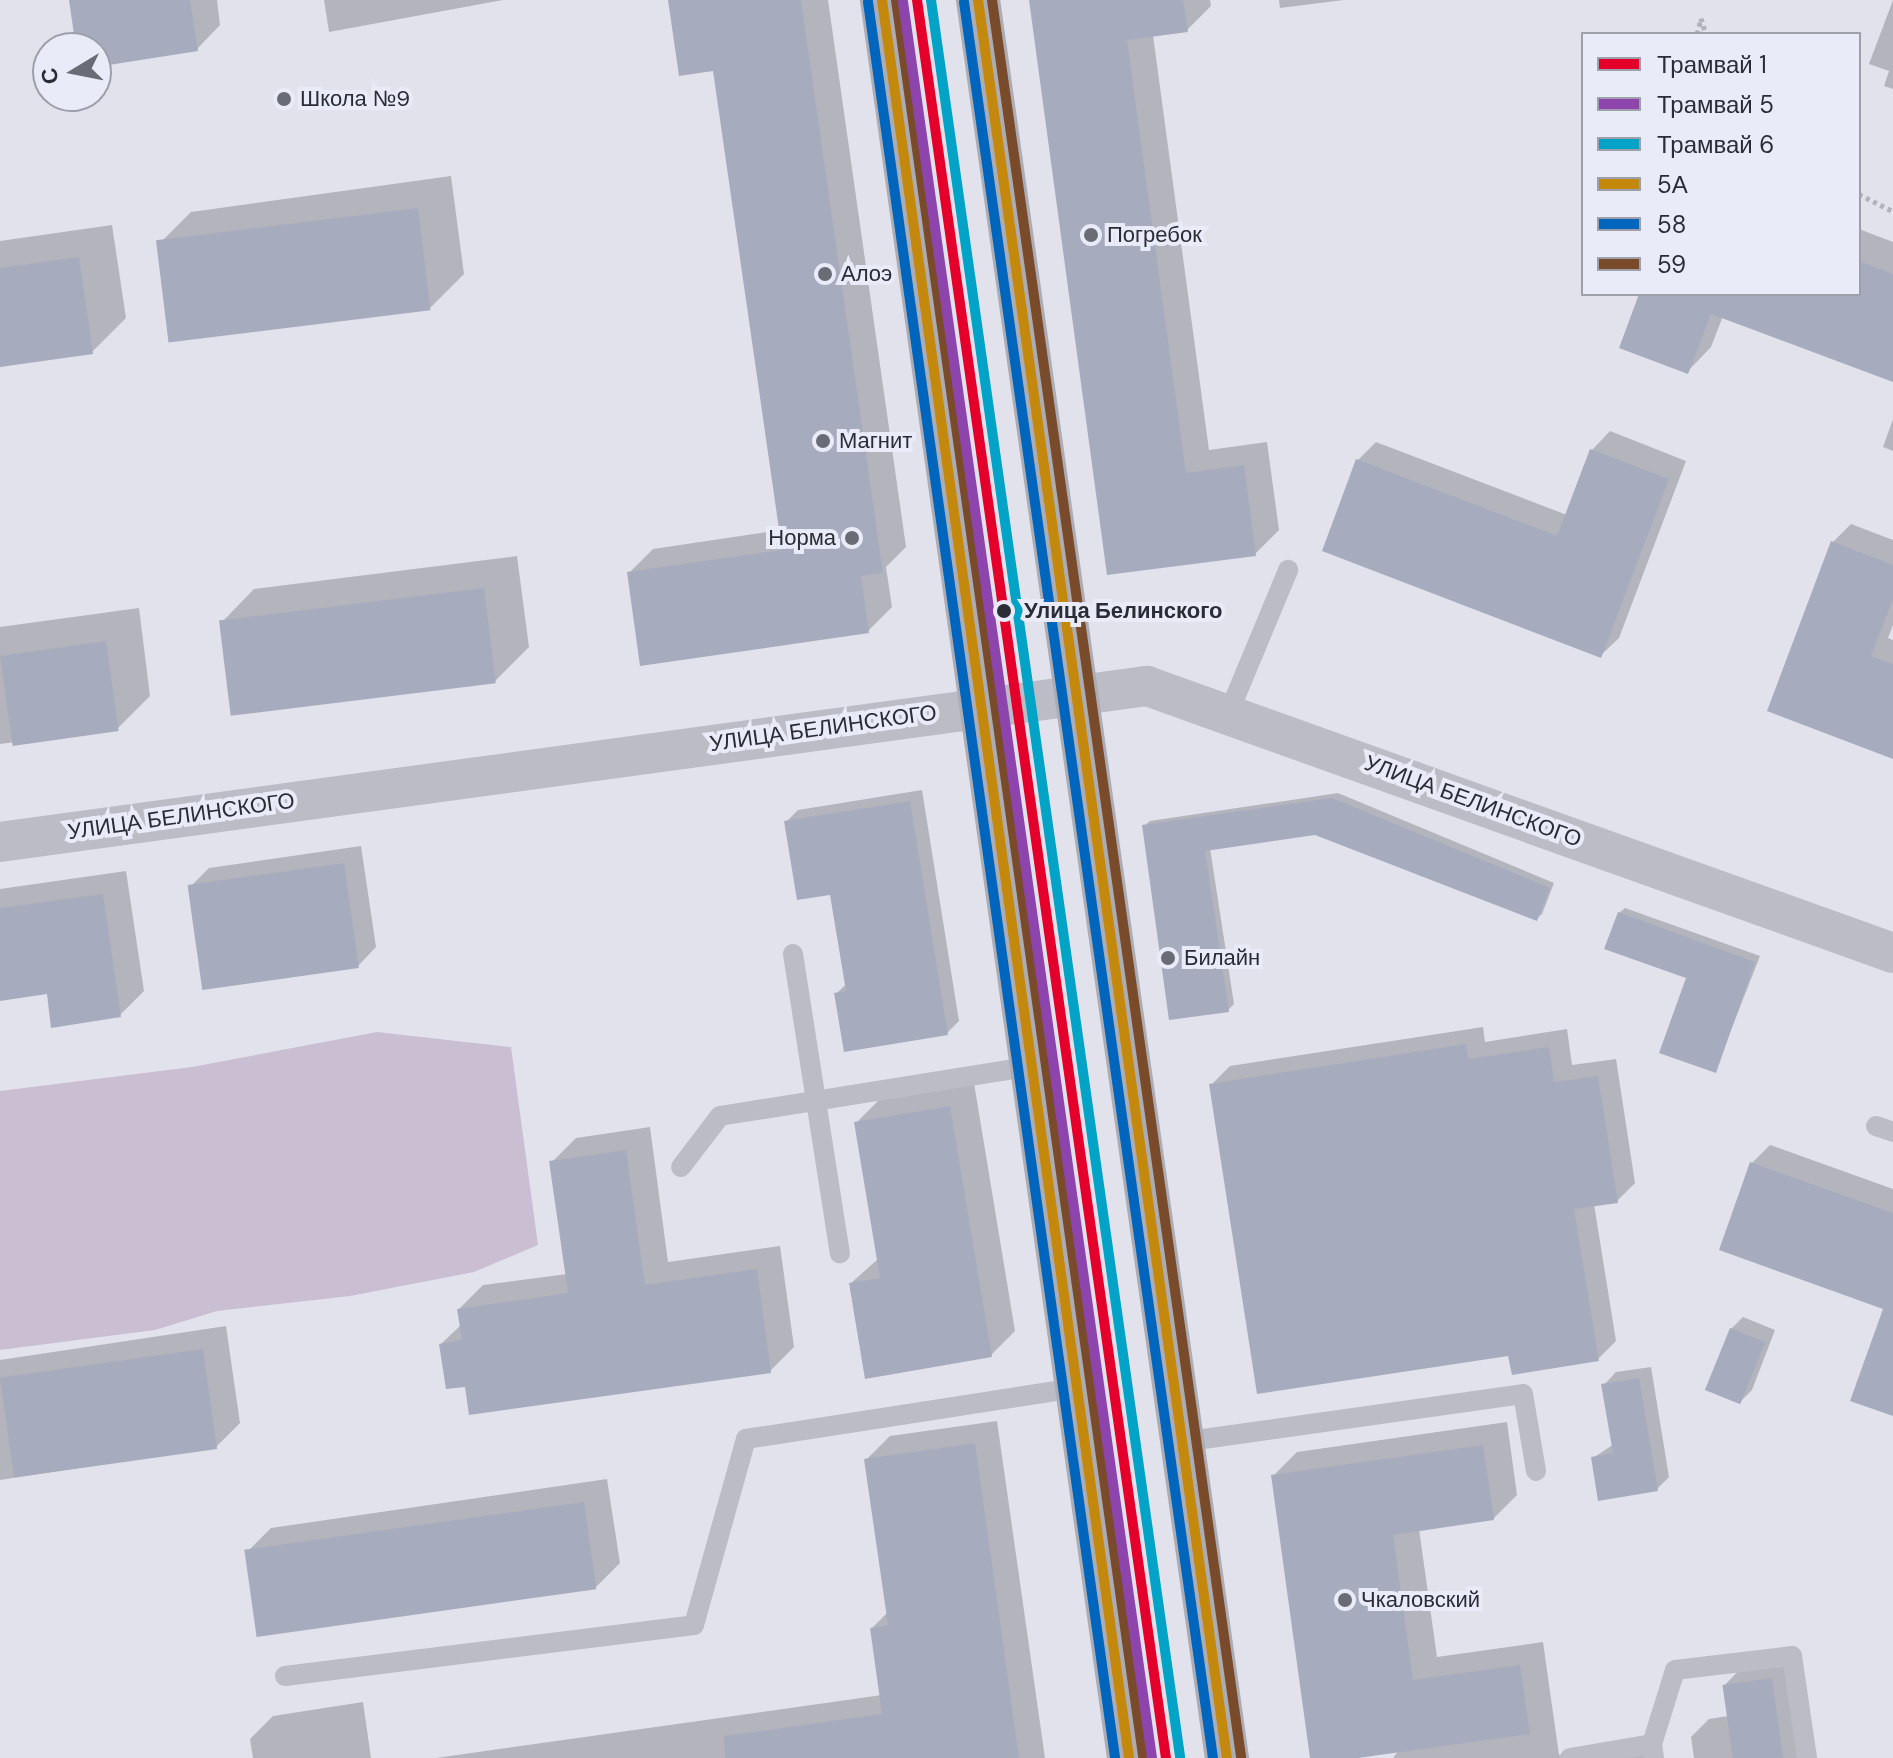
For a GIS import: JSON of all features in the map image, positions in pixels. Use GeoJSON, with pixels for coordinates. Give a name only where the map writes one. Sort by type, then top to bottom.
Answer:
{"type":"FeatureCollection","features":[{"type":"Feature","properties":{"kind":"main road"},"geometry":{"type":"LineString","coordinates":[[882,0],[1129,1758]]}},
{"type":"Feature","properties":{"kind":"main road"},"geometry":{"type":"LineString","coordinates":[[978,0],[1227,1758]]}},
{"type":"Feature","properties":{"kind":"street","name":"УЛИЦА БЕЛИНСКОГО"},"geometry":{"type":"LineString","coordinates":[[0,842],[1076,693],[1147,686],[1229,712],[1893,953]]}},
{"type":"Feature","properties":{"kind":"lane"},"geometry":{"type":"LineString","coordinates":[[1229,712],[1288,570]]}},
{"type":"Feature","properties":{"kind":"lane"},"geometry":{"type":"LineString","coordinates":[[793,954],[840,1253]]}},
{"type":"Feature","properties":{"kind":"lane"},"geometry":{"type":"LineString","coordinates":[[681,1167],[720,1116],[1031,1066]]}},
{"type":"Feature","properties":{"kind":"lane"},"geometry":{"type":"LineString","coordinates":[[285,1676],[694,1625],[746,1439],[1077,1388]]}},
{"type":"Feature","properties":{"kind":"lane"},"geometry":{"type":"LineString","coordinates":[[1182,1442],[1523,1394],[1536,1471]]}},
{"type":"Feature","properties":{"kind":"lane"},"geometry":{"type":"LineString","coordinates":[[1570,1758],[1653,1751],[1675,1670],[1792,1656],[1807,1758]]}},
{"type":"Feature","properties":{"kind":"path"},"geometry":{"type":"LineString","coordinates":[[1698,32],[1701,18],[1705,32]]}},
{"type":"Feature","properties":{"kind":"path"},"geometry":{"type":"LineString","coordinates":[[1861,195],[1893,211]]}},
{"type":"Feature","properties":{"kind":"shaded area"},"geometry":{"type":"Polygon","coordinates":[[[377,1032],[511,1047],[538,1245],[474,1272],[350,1296],[217,1311],[155,1330],[0,1350],[0,1091],[192,1067],[377,1032]]]}},
{"type":"Feature","properties":{"kind":"building"},"geometry":{"type":"Polygon","coordinates":[[[69,0],[190,0],[198,51],[112,64],[112,32],[74,32],[69,0]]]}},
{"type":"Feature","properties":{"kind":"building"},"geometry":{"type":"Polygon","coordinates":[[[668,0],[801,0],[883,573],[861,576],[869,633],[640,666],[627,572],[782,550],[713,71],[679,76],[668,0]]]}},
{"type":"Feature","properties":{"kind":"building"},"geometry":{"type":"Polygon","coordinates":[[[1029,0],[1183,0],[1188,32],[1127,40],[1186,473],[1244,465],[1256,556],[1107,575],[1029,0]]]}},
{"type":"Feature","properties":{"kind":"building"},"geometry":{"type":"Polygon","coordinates":[[[418,208],[431,310],[169,342],[156,240],[418,208]]]}},
{"type":"Feature","properties":{"kind":"building"},"geometry":{"type":"Polygon","coordinates":[[[79,257],[93,354],[0,367],[0,268],[79,257]]]}},
{"type":"Feature","properties":{"kind":"building"},"geometry":{"type":"Polygon","coordinates":[[[1861,262],[1893,274],[1893,382],[1711,314],[1688,374],[1619,348],[1638,296],[1861,296],[1861,262]]]}},
{"type":"Feature","properties":{"kind":"building"},"geometry":{"type":"Polygon","coordinates":[[[1590,449],[1669,479],[1601,658],[1322,551],[1356,459],[1557,536],[1590,449]]]}},
{"type":"Feature","properties":{"kind":"building"},"geometry":{"type":"Polygon","coordinates":[[[1831,541],[1893,565],[1893,599],[1871,656],[1893,664],[1893,759],[1767,711],[1831,541]]]}},
{"type":"Feature","properties":{"kind":"building"},"geometry":{"type":"Polygon","coordinates":[[[484,588],[496,683],[231,716],[219,621],[484,588]]]}},
{"type":"Feature","properties":{"kind":"building"},"geometry":{"type":"Polygon","coordinates":[[[106,641],[119,731],[13,746],[0,656],[106,641]]]}},
{"type":"Feature","properties":{"kind":"building"},"geometry":{"type":"Polygon","coordinates":[[[1332,798],[1550,888],[1537,921],[1315,835],[1205,851],[1229,1012],[1169,1020],[1142,825],[1332,798]]]}},
{"type":"Feature","properties":{"kind":"building"},"geometry":{"type":"Polygon","coordinates":[[[910,801],[948,1035],[844,1052],[834,993],[846,991],[830,895],[797,900],[784,821],[910,801]]]}},
{"type":"Feature","properties":{"kind":"building"},"geometry":{"type":"Polygon","coordinates":[[[344,863],[359,968],[202,990],[188,885],[344,863]]]}},
{"type":"Feature","properties":{"kind":"building"},"geometry":{"type":"Polygon","coordinates":[[[103,894],[121,1017],[51,1028],[47,994],[0,1001],[0,908],[103,894]]]}},
{"type":"Feature","properties":{"kind":"building"},"geometry":{"type":"Polygon","coordinates":[[[1618,912],[1755,962],[1716,1073],[1659,1053],[1686,978],[1604,949],[1618,912]]]}},
{"type":"Feature","properties":{"kind":"building"},"geometry":{"type":"Polygon","coordinates":[[[1466,1044],[1468,1059],[1549,1047],[1554,1082],[1598,1076],[1618,1203],[1574,1209],[1599,1361],[1512,1375],[1508,1356],[1257,1394],[1209,1084],[1466,1044]]]}},
{"type":"Feature","properties":{"kind":"building"},"geometry":{"type":"Polygon","coordinates":[[[950,1106],[992,1357],[865,1379],[849,1283],[880,1278],[854,1122],[950,1106]]]}},
{"type":"Feature","properties":{"kind":"building"},"geometry":{"type":"Polygon","coordinates":[[[626,1150],[645,1285],[757,1269],[771,1373],[469,1415],[465,1387],[446,1389],[439,1344],[462,1340],[457,1309],[568,1293],[549,1161],[626,1150]]]}},
{"type":"Feature","properties":{"kind":"building"},"geometry":{"type":"Polygon","coordinates":[[[1750,1162],[1893,1213],[1893,1416],[1850,1401],[1883,1309],[1719,1250],[1750,1162]]]}},
{"type":"Feature","properties":{"kind":"building"},"geometry":{"type":"Polygon","coordinates":[[[1730,1328],[1765,1342],[1740,1404],[1705,1390],[1730,1328]]]}},
{"type":"Feature","properties":{"kind":"building"},"geometry":{"type":"Polygon","coordinates":[[[203,1349],[217,1449],[14,1478],[0,1378],[203,1349]]]}},
{"type":"Feature","properties":{"kind":"building"},"geometry":{"type":"Polygon","coordinates":[[[1639,1378],[1658,1491],[1598,1501],[1591,1457],[1613,1453],[1601,1384],[1639,1378]]]}},
{"type":"Feature","properties":{"kind":"building"},"geometry":{"type":"Polygon","coordinates":[[[975,1443],[1019,1758],[725,1758],[724,1736],[882,1714],[870,1628],[888,1625],[864,1459],[975,1443]]]}},
{"type":"Feature","properties":{"kind":"building","name":"Чкаловский"},"geometry":{"type":"Polygon","coordinates":[[[1483,1445],[1494,1520],[1393,1535],[1413,1680],[1520,1665],[1530,1734],[1358,1758],[1310,1758],[1271,1475],[1483,1445]]]}},
{"type":"Feature","properties":{"kind":"building"},"geometry":{"type":"Polygon","coordinates":[[[584,1502],[596,1589],[257,1637],[244,1550],[584,1502]]]}},
{"type":"Feature","properties":{"kind":"building"},"geometry":{"type":"Polygon","coordinates":[[[1772,1678],[1783,1758],[1733,1758],[1722,1685],[1772,1678]]]}},
{"type":"Feature","properties":{"kind":"tram line","name":"1"},"geometry":{"type":"LineString","coordinates":[[917,0],[1166,1758]]}},
{"type":"Feature","properties":{"kind":"tram line","name":"6"},"geometry":{"type":"LineString","coordinates":[[931,0],[1180,1756]]}},
{"type":"Feature","properties":{"kind":"tram line","name":"5"},"geometry":{"type":"LineString","coordinates":[[903,2],[1152,1758]]}},
{"type":"Feature","properties":{"kind":"transit line","name":"5А"},"geometry":{"type":"LineString","coordinates":[[882,0],[1129,1758]]}},
{"type":"Feature","properties":{"kind":"transit line","name":"59"},"geometry":{"type":"LineString","coordinates":[[896,0],[1143,1756]]}},
{"type":"Feature","properties":{"kind":"transit line","name":"5А"},"geometry":{"type":"LineString","coordinates":[[978,0],[1227,1758]]}},
{"type":"Feature","properties":{"kind":"transit line","name":"59"},"geometry":{"type":"LineString","coordinates":[[992,0],[1241,1756]]}},
{"type":"Feature","properties":{"kind":"transit line","name":"58"},"geometry":{"type":"LineString","coordinates":[[868,2],[1115,1758]]}},
{"type":"Feature","properties":{"kind":"transit line","name":"58"},"geometry":{"type":"LineString","coordinates":[[964,2],[1213,1758]]}},
{"type":"Feature","properties":{"kind":"place","name":"Школа №9"},"geometry":{"type":"Point","coordinates":[284,99]}},
{"type":"Feature","properties":{"kind":"place","name":"Погребок"},"geometry":{"type":"Point","coordinates":[1091,235]}},
{"type":"Feature","properties":{"kind":"place","name":"Алоэ"},"geometry":{"type":"Point","coordinates":[825,274]}},
{"type":"Feature","properties":{"kind":"place","name":"Магнит"},"geometry":{"type":"Point","coordinates":[823,441]}},
{"type":"Feature","properties":{"kind":"place","name":"Норма"},"geometry":{"type":"Point","coordinates":[852,538]}},
{"type":"Feature","properties":{"kind":"place","name":"Улица Белинского"},"geometry":{"type":"Point","coordinates":[1004,611]}},
{"type":"Feature","properties":{"kind":"place","name":"Билайн"},"geometry":{"type":"Point","coordinates":[1168,958]}},
{"type":"Feature","properties":{"kind":"place","name":"Чкаловский"},"geometry":{"type":"Point","coordinates":[1345,1600]}}]}
